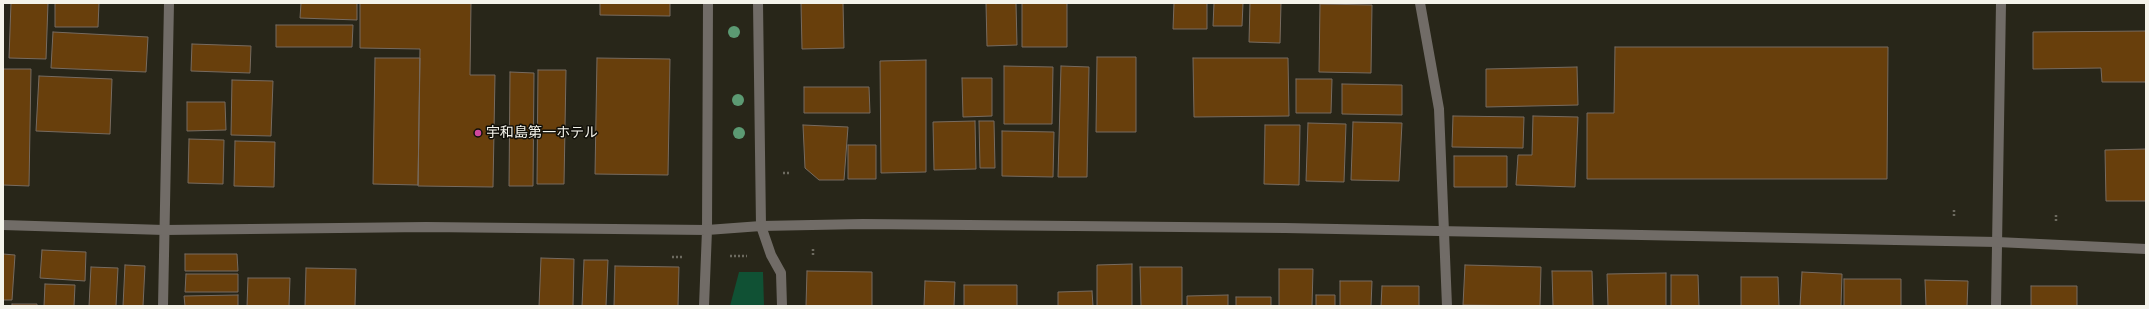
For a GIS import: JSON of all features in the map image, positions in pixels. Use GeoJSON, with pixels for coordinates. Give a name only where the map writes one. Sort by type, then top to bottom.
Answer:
{"type":"FeatureCollection","features":[{"type":"Feature","properties":{"kind":"street"},"geometry":{"type":"LineString","coordinates":[[163,306],[169,3]]}},
{"type":"Feature","properties":{"kind":"street"},"geometry":{"type":"LineString","coordinates":[[704,306],[707,230],[708,3]]}},
{"type":"Feature","properties":{"kind":"street"},"geometry":{"type":"LineString","coordinates":[[758,3],[761,226],[771,255],[782,273],[782,306]]}},
{"type":"Feature","properties":{"kind":"street"},"geometry":{"type":"LineString","coordinates":[[1420,3],[1439,109],[1447,306]]}},
{"type":"Feature","properties":{"kind":"street"},"geometry":{"type":"LineString","coordinates":[[1996,306],[2001,3]]}},
{"type":"Feature","properties":{"kind":"street"},"geometry":{"type":"LineString","coordinates":[[3,225],[164,230],[426,227],[707,230],[761,226],[863,224],[1445,231],[1998,242],[2146,249]]}},
{"type":"Feature","properties":{"kind":"path"},"geometry":{"type":"LineString","coordinates":[[672,257],[771,255]]}},
{"type":"Feature","properties":{"kind":"green space"},"geometry":{"type":"Polygon","coordinates":[[[739,272],[763,272],[764,306],[730,306],[739,272]]]}},
{"type":"Feature","properties":{"kind":"building"},"geometry":{"type":"Polygon","coordinates":[[[11,3],[48,3],[46,59],[9,58],[11,3]]]}},
{"type":"Feature","properties":{"kind":"building"},"geometry":{"type":"Polygon","coordinates":[[[55,3],[99,3],[98,27],[55,27],[55,3]]]}},
{"type":"Feature","properties":{"kind":"building"},"geometry":{"type":"Polygon","coordinates":[[[301,3],[357,3],[357,20],[300,18],[301,3]]]}},
{"type":"Feature","properties":{"kind":"building"},"geometry":{"type":"Polygon","coordinates":[[[360,3],[471,3],[470,75],[495,75],[493,187],[418,186],[420,49],[360,48],[360,3]]]}},
{"type":"Feature","properties":{"kind":"building"},"geometry":{"type":"Polygon","coordinates":[[[600,3],[670,3],[670,16],[600,15],[600,3]]]}},
{"type":"Feature","properties":{"kind":"building"},"geometry":{"type":"Polygon","coordinates":[[[801,3],[843,3],[844,48],[802,49],[801,3]]]}},
{"type":"Feature","properties":{"kind":"building"},"geometry":{"type":"Polygon","coordinates":[[[986,3],[1016,3],[1017,45],[987,46],[986,3]]]}},
{"type":"Feature","properties":{"kind":"building"},"geometry":{"type":"Polygon","coordinates":[[[1022,3],[1067,3],[1067,47],[1022,47],[1022,3]]]}},
{"type":"Feature","properties":{"kind":"building"},"geometry":{"type":"Polygon","coordinates":[[[1174,3],[1207,3],[1207,29],[1173,29],[1174,3]]]}},
{"type":"Feature","properties":{"kind":"building"},"geometry":{"type":"Polygon","coordinates":[[[1214,3],[1243,3],[1242,26],[1213,26],[1214,3]]]}},
{"type":"Feature","properties":{"kind":"building"},"geometry":{"type":"Polygon","coordinates":[[[1250,3],[1281,3],[1280,43],[1249,42],[1250,3]]]}},
{"type":"Feature","properties":{"kind":"building"},"geometry":{"type":"Polygon","coordinates":[[[1320,4],[1372,5],[1371,73],[1319,72],[1320,4]]]}},
{"type":"Feature","properties":{"kind":"building"},"geometry":{"type":"Polygon","coordinates":[[[276,25],[353,25],[352,47],[276,47],[276,25]]]}},
{"type":"Feature","properties":{"kind":"building"},"geometry":{"type":"Polygon","coordinates":[[[2146,31],[2146,82],[2102,82],[2101,68],[2033,69],[2033,32],[2146,31]]]}},
{"type":"Feature","properties":{"kind":"building"},"geometry":{"type":"Polygon","coordinates":[[[53,32],[148,37],[146,72],[51,68],[53,32]]]}},
{"type":"Feature","properties":{"kind":"building"},"geometry":{"type":"Polygon","coordinates":[[[192,44],[251,46],[250,73],[191,71],[192,44]]]}},
{"type":"Feature","properties":{"kind":"building"},"geometry":{"type":"Polygon","coordinates":[[[1615,47],[1888,47],[1887,179],[1587,179],[1587,113],[1614,113],[1615,47]]]}},
{"type":"Feature","properties":{"kind":"building"},"geometry":{"type":"Polygon","coordinates":[[[1097,57],[1136,57],[1136,132],[1096,132],[1097,57]]]}},
{"type":"Feature","properties":{"kind":"building"},"geometry":{"type":"Polygon","coordinates":[[[375,58],[420,58],[418,185],[373,184],[375,58]]]}},
{"type":"Feature","properties":{"kind":"building"},"geometry":{"type":"Polygon","coordinates":[[[597,58],[670,59],[668,175],[595,174],[597,58]]]}},
{"type":"Feature","properties":{"kind":"building"},"geometry":{"type":"Polygon","coordinates":[[[1193,58],[1288,58],[1289,116],[1194,117],[1193,58]]]}},
{"type":"Feature","properties":{"kind":"building"},"geometry":{"type":"Polygon","coordinates":[[[926,60],[926,172],[881,173],[880,61],[926,60]]]}},
{"type":"Feature","properties":{"kind":"building"},"geometry":{"type":"Polygon","coordinates":[[[1004,66],[1053,67],[1052,124],[1004,124],[1004,66]]]}},
{"type":"Feature","properties":{"kind":"building"},"geometry":{"type":"Polygon","coordinates":[[[1061,66],[1089,67],[1087,177],[1058,177],[1061,66]]]}},
{"type":"Feature","properties":{"kind":"building"},"geometry":{"type":"Polygon","coordinates":[[[1577,67],[1578,105],[1486,107],[1486,69],[1577,67]]]}},
{"type":"Feature","properties":{"kind":"building"},"geometry":{"type":"Polygon","coordinates":[[[3,69],[31,69],[29,186],[3,185],[3,69]]]}},
{"type":"Feature","properties":{"kind":"building"},"geometry":{"type":"Polygon","coordinates":[[[538,70],[566,70],[564,184],[537,184],[538,70]]]}},
{"type":"Feature","properties":{"kind":"building"},"geometry":{"type":"Polygon","coordinates":[[[510,72],[534,73],[533,186],[509,186],[510,72]]]}},
{"type":"Feature","properties":{"kind":"building"},"geometry":{"type":"Polygon","coordinates":[[[39,76],[112,79],[110,134],[36,131],[39,76]]]}},
{"type":"Feature","properties":{"kind":"building"},"geometry":{"type":"Polygon","coordinates":[[[962,78],[992,78],[992,116],[963,117],[962,78]]]}},
{"type":"Feature","properties":{"kind":"building"},"geometry":{"type":"Polygon","coordinates":[[[1296,79],[1332,79],[1331,113],[1296,113],[1296,79]]]}},
{"type":"Feature","properties":{"kind":"building"},"geometry":{"type":"Polygon","coordinates":[[[232,80],[273,81],[271,136],[231,135],[232,80]]]}},
{"type":"Feature","properties":{"kind":"building"},"geometry":{"type":"Polygon","coordinates":[[[1342,84],[1402,85],[1402,115],[1342,114],[1342,84]]]}},
{"type":"Feature","properties":{"kind":"building"},"geometry":{"type":"Polygon","coordinates":[[[804,87],[869,87],[870,113],[804,113],[804,87]]]}},
{"type":"Feature","properties":{"kind":"building"},"geometry":{"type":"Polygon","coordinates":[[[187,102],[225,102],[226,130],[187,131],[187,102]]]}},
{"type":"Feature","properties":{"kind":"building"},"geometry":{"type":"Polygon","coordinates":[[[1453,116],[1524,117],[1523,148],[1452,147],[1453,116]]]}},
{"type":"Feature","properties":{"kind":"building"},"geometry":{"type":"Polygon","coordinates":[[[1533,116],[1578,117],[1575,187],[1516,185],[1518,155],[1532,155],[1533,116]]]}},
{"type":"Feature","properties":{"kind":"building"},"geometry":{"type":"Polygon","coordinates":[[[975,121],[976,169],[934,170],[933,122],[975,121]]]}},
{"type":"Feature","properties":{"kind":"building"},"geometry":{"type":"Polygon","coordinates":[[[979,121],[994,121],[995,168],[980,168],[979,121]]]}},
{"type":"Feature","properties":{"kind":"building"},"geometry":{"type":"Polygon","coordinates":[[[1353,122],[1402,123],[1399,181],[1351,180],[1353,122]]]}},
{"type":"Feature","properties":{"kind":"building"},"geometry":{"type":"Polygon","coordinates":[[[1308,123],[1346,124],[1344,182],[1306,181],[1308,123]]]}},
{"type":"Feature","properties":{"kind":"building"},"geometry":{"type":"Polygon","coordinates":[[[803,125],[848,127],[844,180],[819,180],[805,168],[803,125]]]}},
{"type":"Feature","properties":{"kind":"building"},"geometry":{"type":"Polygon","coordinates":[[[1265,125],[1300,125],[1299,185],[1264,184],[1265,125]]]}},
{"type":"Feature","properties":{"kind":"building"},"geometry":{"type":"Polygon","coordinates":[[[1002,131],[1054,132],[1053,177],[1002,176],[1002,131]]]}},
{"type":"Feature","properties":{"kind":"building"},"geometry":{"type":"Polygon","coordinates":[[[189,139],[224,140],[223,184],[188,183],[189,139]]]}},
{"type":"Feature","properties":{"kind":"building"},"geometry":{"type":"Polygon","coordinates":[[[235,141],[275,142],[274,187],[234,186],[235,141]]]}},
{"type":"Feature","properties":{"kind":"building"},"geometry":{"type":"Polygon","coordinates":[[[848,145],[876,145],[876,179],[848,179],[848,145]]]}},
{"type":"Feature","properties":{"kind":"building"},"geometry":{"type":"Polygon","coordinates":[[[2146,149],[2146,201],[2106,201],[2105,150],[2146,149]]]}},
{"type":"Feature","properties":{"kind":"building"},"geometry":{"type":"Polygon","coordinates":[[[1454,156],[1507,156],[1507,187],[1454,187],[1454,156]]]}},
{"type":"Feature","properties":{"kind":"building"},"geometry":{"type":"Polygon","coordinates":[[[42,250],[86,252],[85,281],[40,278],[42,250]]]}},
{"type":"Feature","properties":{"kind":"building"},"geometry":{"type":"Polygon","coordinates":[[[3,254],[15,255],[12,300],[3,300],[3,254]]]}},
{"type":"Feature","properties":{"kind":"building"},"geometry":{"type":"Polygon","coordinates":[[[185,254],[237,254],[238,271],[185,271],[185,254]]]}},
{"type":"Feature","properties":{"kind":"building"},"geometry":{"type":"Polygon","coordinates":[[[541,258],[574,259],[573,306],[539,306],[541,258]]]}},
{"type":"Feature","properties":{"kind":"building"},"geometry":{"type":"Polygon","coordinates":[[[584,260],[608,260],[606,306],[582,306],[584,260]]]}},
{"type":"Feature","properties":{"kind":"building"},"geometry":{"type":"Polygon","coordinates":[[[1132,264],[1132,306],[1097,306],[1097,265],[1132,264]]]}},
{"type":"Feature","properties":{"kind":"building"},"geometry":{"type":"Polygon","coordinates":[[[125,265],[145,266],[143,306],[123,306],[125,265]]]}},
{"type":"Feature","properties":{"kind":"building"},"geometry":{"type":"Polygon","coordinates":[[[1465,265],[1541,267],[1540,306],[1463,305],[1465,265]]]}},
{"type":"Feature","properties":{"kind":"building"},"geometry":{"type":"Polygon","coordinates":[[[615,266],[679,267],[678,306],[614,306],[615,266]]]}},
{"type":"Feature","properties":{"kind":"building"},"geometry":{"type":"Polygon","coordinates":[[[91,267],[118,268],[116,306],[89,306],[91,267]]]}},
{"type":"Feature","properties":{"kind":"building"},"geometry":{"type":"Polygon","coordinates":[[[1140,267],[1182,267],[1182,306],[1141,306],[1140,267]]]}},
{"type":"Feature","properties":{"kind":"building"},"geometry":{"type":"Polygon","coordinates":[[[306,268],[356,269],[355,306],[305,306],[306,268]]]}},
{"type":"Feature","properties":{"kind":"building"},"geometry":{"type":"Polygon","coordinates":[[[1279,269],[1313,269],[1312,306],[1279,306],[1279,269]]]}},
{"type":"Feature","properties":{"kind":"building"},"geometry":{"type":"Polygon","coordinates":[[[807,271],[872,272],[872,306],[806,306],[807,271]]]}},
{"type":"Feature","properties":{"kind":"building"},"geometry":{"type":"Polygon","coordinates":[[[1552,271],[1592,271],[1593,306],[1553,306],[1552,271]]]}},
{"type":"Feature","properties":{"kind":"building"},"geometry":{"type":"Polygon","coordinates":[[[1802,272],[1842,274],[1841,306],[1800,306],[1802,272]]]}},
{"type":"Feature","properties":{"kind":"building"},"geometry":{"type":"Polygon","coordinates":[[[1666,273],[1666,306],[1608,306],[1607,274],[1666,273]]]}},
{"type":"Feature","properties":{"kind":"building"},"geometry":{"type":"Polygon","coordinates":[[[186,274],[238,274],[238,292],[185,292],[186,274]]]}},
{"type":"Feature","properties":{"kind":"building"},"geometry":{"type":"Polygon","coordinates":[[[1671,275],[1698,275],[1699,306],[1671,306],[1671,275]]]}},
{"type":"Feature","properties":{"kind":"building"},"geometry":{"type":"Polygon","coordinates":[[[1741,277],[1778,277],[1779,306],[1741,306],[1741,277]]]}},
{"type":"Feature","properties":{"kind":"building"},"geometry":{"type":"Polygon","coordinates":[[[248,278],[290,278],[289,306],[247,306],[248,278]]]}},
{"type":"Feature","properties":{"kind":"building"},"geometry":{"type":"Polygon","coordinates":[[[1844,279],[1901,279],[1901,306],[1844,306],[1844,279]]]}},
{"type":"Feature","properties":{"kind":"building"},"geometry":{"type":"Polygon","coordinates":[[[1925,280],[1968,281],[1967,306],[1926,306],[1925,280]]]}},
{"type":"Feature","properties":{"kind":"building"},"geometry":{"type":"Polygon","coordinates":[[[925,281],[955,282],[954,306],[924,306],[925,281]]]}},
{"type":"Feature","properties":{"kind":"building"},"geometry":{"type":"Polygon","coordinates":[[[1340,281],[1372,281],[1371,306],[1340,306],[1340,281]]]}},
{"type":"Feature","properties":{"kind":"building"},"geometry":{"type":"Polygon","coordinates":[[[45,284],[75,285],[74,306],[44,306],[45,284]]]}},
{"type":"Feature","properties":{"kind":"building"},"geometry":{"type":"Polygon","coordinates":[[[964,285],[1017,285],[1017,306],[964,306],[964,285]]]}},
{"type":"Feature","properties":{"kind":"building"},"geometry":{"type":"Polygon","coordinates":[[[1382,286],[1419,286],[1419,306],[1381,306],[1382,286]]]}},
{"type":"Feature","properties":{"kind":"building"},"geometry":{"type":"Polygon","coordinates":[[[2031,286],[2077,286],[2077,306],[2031,306],[2031,286]]]}},
{"type":"Feature","properties":{"kind":"building"},"geometry":{"type":"Polygon","coordinates":[[[1092,291],[1093,306],[1058,306],[1058,292],[1092,291]]]}},
{"type":"Feature","properties":{"kind":"building"},"geometry":{"type":"Polygon","coordinates":[[[238,295],[238,306],[185,306],[184,296],[238,295]]]}},
{"type":"Feature","properties":{"kind":"building"},"geometry":{"type":"Polygon","coordinates":[[[1228,295],[1228,306],[1187,306],[1187,296],[1228,295]]]}},
{"type":"Feature","properties":{"kind":"building"},"geometry":{"type":"Polygon","coordinates":[[[1316,295],[1335,295],[1335,306],[1316,306],[1316,295]]]}},
{"type":"Feature","properties":{"kind":"building"},"geometry":{"type":"Polygon","coordinates":[[[1236,297],[1271,297],[1271,306],[1236,306],[1236,297]]]}},
{"type":"Feature","properties":{"kind":"building"},"geometry":{"type":"Polygon","coordinates":[[[12,304],[37,304],[37,306],[12,306],[12,304]]]}},
{"type":"Feature","properties":{"kind":"place","name":"宇和島第一ホテル"},"geometry":{"type":"Point","coordinates":[478,133]}}]}
